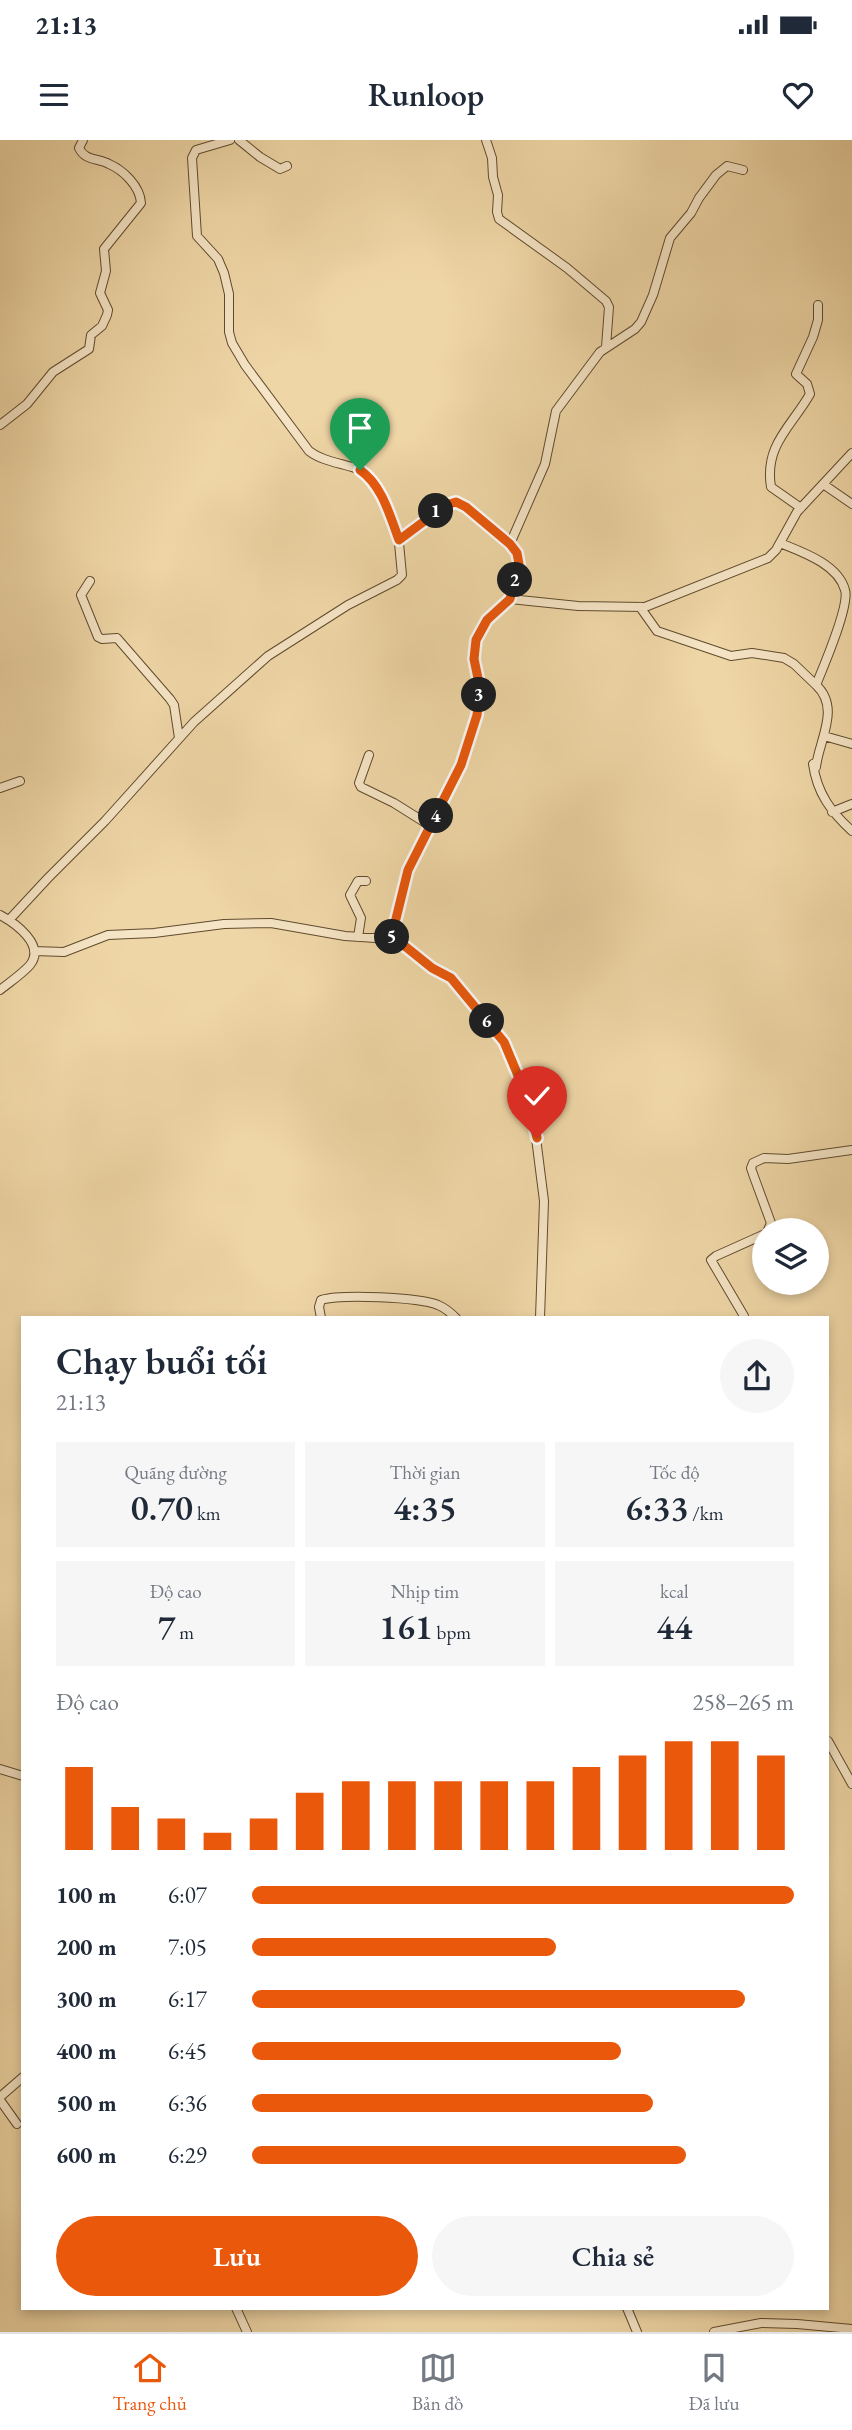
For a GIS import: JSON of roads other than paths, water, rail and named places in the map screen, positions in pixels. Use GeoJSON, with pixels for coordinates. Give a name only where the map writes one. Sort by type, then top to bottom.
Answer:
{"type":"FeatureCollection","features":[{"type":"Feature","properties":{"kind":"street"},"geometry":{"type":"LineString","coordinates":[[0,425],[27,404],[53,372],[89,349],[90,335],[106,321],[108,310],[100,298],[106,271],[104,249],[141,203],[138,189],[123,173],[112,165],[81,153],[79,148],[83,140]]}},
{"type":"Feature","properties":{"kind":"street"},"geometry":{"type":"LineString","coordinates":[[9,920],[106,821],[179,738],[268,656],[348,605],[402,575],[399,540],[384,500],[365,473],[309,452],[232,343],[229,332],[229,294],[224,272],[218,260],[197,236],[192,158],[196,150],[230,140]]}},
{"type":"Feature","properties":{"kind":"street"},"geometry":{"type":"LineString","coordinates":[[239,140],[273,166],[280,169],[287,166]]}},
{"type":"Feature","properties":{"kind":"street"},"geometry":{"type":"LineString","coordinates":[[486,140],[492,158],[499,219],[567,268],[606,301],[609,307],[606,347]]}},
{"type":"Feature","properties":{"kind":"street"},"geometry":{"type":"LineString","coordinates":[[510,544],[545,464],[556,411],[606,347],[635,329],[646,313],[670,238],[691,213],[710,183],[727,166],[743,170]]}},
{"type":"Feature","properties":{"kind":"street"},"geometry":{"type":"LineString","coordinates":[[801,508],[771,487],[770,472],[778,439],[810,394],[807,384],[796,374],[813,337],[818,320],[818,305]]}},
{"type":"Feature","properties":{"kind":"street"},"geometry":{"type":"LineString","coordinates":[[510,599],[579,606],[640,607],[665,600],[703,582],[768,558],[801,508],[852,453]]}},
{"type":"Feature","properties":{"kind":"street"},"geometry":{"type":"LineString","coordinates":[[823,484],[852,504]]}},
{"type":"Feature","properties":{"kind":"street"},"geometry":{"type":"LineString","coordinates":[[391,939],[405,880],[429,825],[443,805],[461,765],[477,715],[480,688],[474,659],[476,640],[487,620],[510,599],[519,564],[517,553],[510,544],[466,507],[456,502],[446,505],[399,540]]}},
{"type":"Feature","properties":{"kind":"street"},"geometry":{"type":"LineString","coordinates":[[780,543],[819,560],[849,591],[816,685]]}},
{"type":"Feature","properties":{"kind":"street"},"geometry":{"type":"LineString","coordinates":[[90,581],[81,595],[98,637],[117,638],[170,699],[174,705],[179,738]]}},
{"type":"Feature","properties":{"kind":"street"},"geometry":{"type":"LineString","coordinates":[[640,607],[657,631],[731,656],[752,653],[784,658],[816,685],[825,695],[828,705],[816,767],[813,764],[817,785],[832,812],[852,831]]}},
{"type":"Feature","properties":{"kind":"street"},"geometry":{"type":"LineString","coordinates":[[824,736],[852,744]]}},
{"type":"Feature","properties":{"kind":"street"},"geometry":{"type":"LineString","coordinates":[[369,755],[360,786],[429,825]]}},
{"type":"Feature","properties":{"kind":"street"},"geometry":{"type":"LineString","coordinates":[[0,788],[20,780]]}},
{"type":"Feature","properties":{"kind":"street"},"geometry":{"type":"LineString","coordinates":[[832,812],[852,804]]}},
{"type":"Feature","properties":{"kind":"street"},"geometry":{"type":"LineString","coordinates":[[358,937],[361,918],[350,895],[358,881],[366,881]]}},
{"type":"Feature","properties":{"kind":"street"},"geometry":{"type":"LineString","coordinates":[[0,915],[28,937],[34,951],[34,959],[29,966],[0,990]]}},
{"type":"Feature","properties":{"kind":"street"},"geometry":{"type":"LineString","coordinates":[[34,951],[64,952],[108,935],[154,933],[224,924],[271,923],[358,937],[391,939],[451,978],[504,1042],[527,1097],[541,1164],[544,1213],[538,1316]]}},
{"type":"Feature","properties":{"kind":"street"},"geometry":{"type":"LineString","coordinates":[[769,1218],[751,1168],[753,1163],[764,1158],[788,1160],[852,1150]]}},
{"type":"Feature","properties":{"kind":"street"},"geometry":{"type":"LineString","coordinates":[[744,1316],[711,1260],[752,1239]]}},
{"type":"Feature","properties":{"kind":"street"},"geometry":{"type":"LineString","coordinates":[[321,1316],[321,1300],[344,1297],[429,1302],[443,1307],[454,1316]]}},
{"type":"Feature","properties":{"kind":"street"},"geometry":{"type":"LineString","coordinates":[[829,1742],[852,1784]]}},
{"type":"Feature","properties":{"kind":"street"},"geometry":{"type":"LineString","coordinates":[[0,1769],[21,1775]]}},
{"type":"Feature","properties":{"kind":"street"},"geometry":{"type":"LineString","coordinates":[[17,2124],[0,2098],[21,2079]]}},
{"type":"Feature","properties":{"kind":"street"},"geometry":{"type":"LineString","coordinates":[[237,2310],[247,2332]]}},
{"type":"Feature","properties":{"kind":"street"},"geometry":{"type":"LineString","coordinates":[[627,2310],[636,2332]]}},
{"type":"Feature","properties":{"kind":"street"},"geometry":{"type":"LineString","coordinates":[[714,2332],[761,2323],[797,2323],[852,2329]]}}]}
